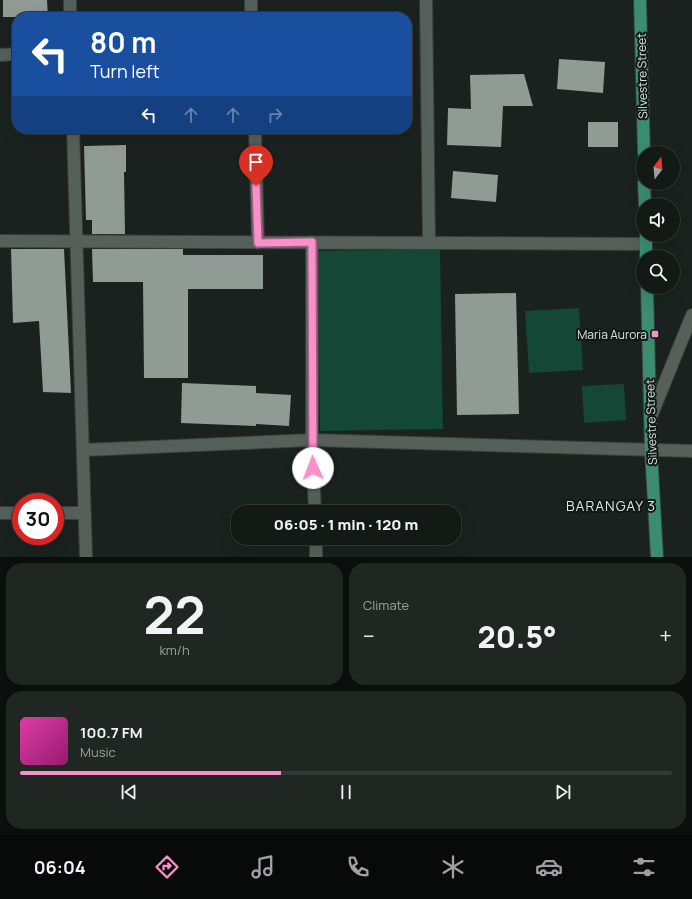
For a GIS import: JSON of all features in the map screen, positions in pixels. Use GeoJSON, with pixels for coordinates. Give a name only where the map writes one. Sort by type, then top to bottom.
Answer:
{"type":"FeatureCollection","features":[{"type":"Feature","properties":{"kind":"main road","name":"Silvestre Street"},"geometry":{"type":"LineString","coordinates":[[640,0],[644,146]]}},
{"type":"Feature","properties":{"kind":"main road","name":"Silvestre Street"},"geometry":{"type":"LineString","coordinates":[[647,294],[651,450],[657,557]]}},
{"type":"Feature","properties":{"kind":"street"},"geometry":{"type":"LineString","coordinates":[[70,0],[70,12]]}},
{"type":"Feature","properties":{"kind":"street"},"geometry":{"type":"LineString","coordinates":[[251,0],[251,12]]}},
{"type":"Feature","properties":{"kind":"street"},"geometry":{"type":"LineString","coordinates":[[426,0],[429,242]]}},
{"type":"Feature","properties":{"kind":"street"},"geometry":{"type":"LineString","coordinates":[[0,55],[12,54]]}},
{"type":"Feature","properties":{"kind":"street"},"geometry":{"type":"LineString","coordinates":[[73,134],[86,557]]}},
{"type":"Feature","properties":{"kind":"street"},"geometry":{"type":"LineString","coordinates":[[255,134],[258,243]]}},
{"type":"Feature","properties":{"kind":"street"},"geometry":{"type":"LineString","coordinates":[[0,241],[258,243],[636,240]]}},
{"type":"Feature","properties":{"kind":"street"},"geometry":{"type":"LineString","coordinates":[[312,242],[312,440],[315,505]]}},
{"type":"Feature","properties":{"kind":"street"},"geometry":{"type":"LineString","coordinates":[[650,419],[692,315]]}},
{"type":"Feature","properties":{"kind":"street"},"geometry":{"type":"LineString","coordinates":[[83,450],[312,440],[692,451]]}},
{"type":"Feature","properties":{"kind":"street"},"geometry":{"type":"LineString","coordinates":[[0,513],[12,513]]}},
{"type":"Feature","properties":{"kind":"street"},"geometry":{"type":"LineString","coordinates":[[64,513],[85,513]]}},
{"type":"Feature","properties":{"kind":"street"},"geometry":{"type":"LineString","coordinates":[[316,545],[316,557]]}},
{"type":"Feature","properties":{"kind":"green space"},"geometry":{"type":"Polygon","coordinates":[[[440,249],[443,429],[320,431],[317,251],[440,249]]]}},
{"type":"Feature","properties":{"kind":"green space"},"geometry":{"type":"Polygon","coordinates":[[[579,308],[583,370],[529,373],[525,311],[579,308]]]}},
{"type":"Feature","properties":{"kind":"green space"},"geometry":{"type":"Polygon","coordinates":[[[624,384],[626,420],[584,423],[582,386],[624,384]]]}},
{"type":"Feature","properties":{"kind":"building"},"geometry":{"type":"Polygon","coordinates":[[[3,0],[47,0],[48,12],[12,12],[12,17],[3,17],[3,0]]]}},
{"type":"Feature","properties":{"kind":"building"},"geometry":{"type":"Polygon","coordinates":[[[559,59],[605,62],[603,93],[557,89],[559,59]]]}},
{"type":"Feature","properties":{"kind":"building"},"geometry":{"type":"Polygon","coordinates":[[[524,74],[533,106],[503,106],[501,147],[447,145],[448,108],[471,109],[470,75],[524,74]]]}},
{"type":"Feature","properties":{"kind":"building"},"geometry":{"type":"Polygon","coordinates":[[[588,122],[618,122],[618,147],[588,147],[588,122]]]}},
{"type":"Feature","properties":{"kind":"building"},"geometry":{"type":"Polygon","coordinates":[[[126,145],[126,172],[124,172],[125,234],[92,234],[92,220],[86,220],[84,146],[126,145]]]}},
{"type":"Feature","properties":{"kind":"building"},"geometry":{"type":"Polygon","coordinates":[[[453,171],[498,175],[496,202],[451,198],[453,171]]]}},
{"type":"Feature","properties":{"kind":"building"},"geometry":{"type":"Polygon","coordinates":[[[11,249],[64,249],[71,393],[43,392],[39,321],[13,323],[11,249]]]}},
{"type":"Feature","properties":{"kind":"building"},"geometry":{"type":"Polygon","coordinates":[[[92,249],[183,249],[183,255],[263,255],[263,289],[188,289],[188,378],[144,378],[143,282],[93,282],[92,249]]]}},
{"type":"Feature","properties":{"kind":"building"},"geometry":{"type":"Polygon","coordinates":[[[516,293],[519,414],[457,415],[455,294],[516,293]]]}},
{"type":"Feature","properties":{"kind":"building"},"geometry":{"type":"Polygon","coordinates":[[[182,383],[256,386],[256,393],[291,395],[289,426],[181,423],[182,383]]]}},
{"type":"Feature","properties":{"kind":"place","name":"Maria Aurora"},"geometry":{"type":"Point","coordinates":[655,334]}},
{"type":"Feature","properties":{"kind":"district","name":"BARANGAY 3"},"geometry":{"type":"Point","coordinates":[611,505]}},
{"type":"Feature","properties":{"kind":"route"},"geometry":{"type":"LineString","coordinates":[[256,186],[258,243],[312,242],[313,468]]}}]}
